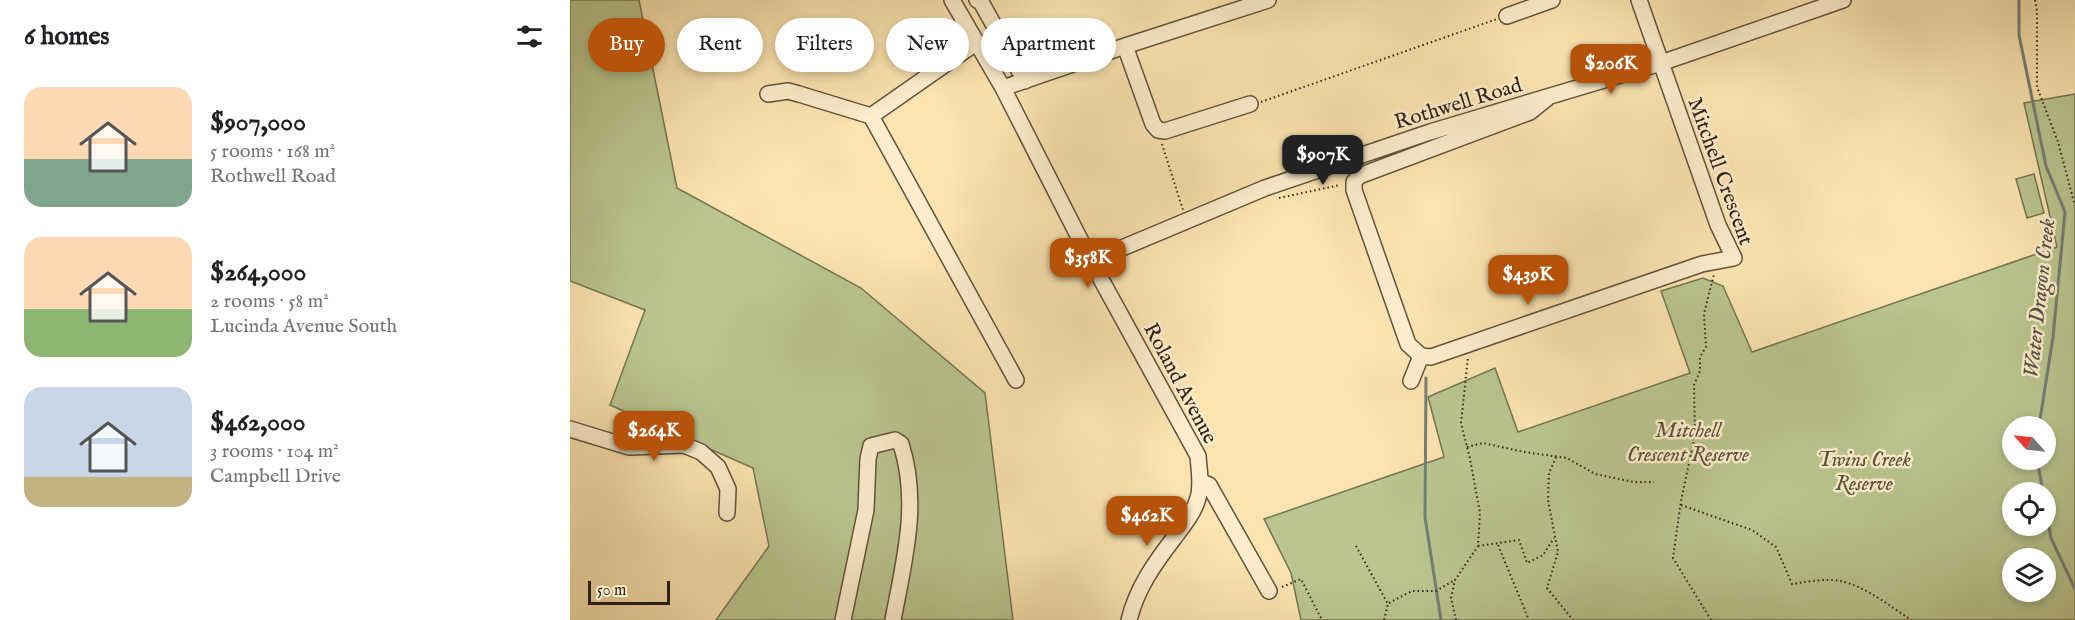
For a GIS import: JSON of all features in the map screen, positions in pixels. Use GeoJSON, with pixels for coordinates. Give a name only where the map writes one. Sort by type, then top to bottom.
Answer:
{"type":"FeatureCollection","features":[{"type":"Feature","properties":{"kind":"street","name":"Roland Avenue"},"geometry":{"type":"LineString","coordinates":[[952,0],[1003,88],[1091,261],[1198,456],[1200,481]]}},
{"type":"Feature","properties":{"kind":"street"},"geometry":{"type":"LineString","coordinates":[[977,0],[981,2],[1025,81]]}},
{"type":"Feature","properties":{"kind":"street"},"geometry":{"type":"LineString","coordinates":[[1003,88],[1268,0]]}},
{"type":"Feature","properties":{"kind":"street"},"geometry":{"type":"LineString","coordinates":[[1508,16],[1552,0]]}},
{"type":"Feature","properties":{"kind":"street"},"geometry":{"type":"LineString","coordinates":[[1639,0],[1661,63]]}},
{"type":"Feature","properties":{"kind":"street","name":"Rothwell Road"},"geometry":{"type":"LineString","coordinates":[[1091,261],[1287,181],[1430,132],[1661,63],[1843,0]]}},
{"type":"Feature","properties":{"kind":"street"},"geometry":{"type":"LineString","coordinates":[[871,116],[977,42]]}},
{"type":"Feature","properties":{"kind":"street"},"geometry":{"type":"LineString","coordinates":[[1125,46],[1158,130],[1165,131],[1250,104]]}},
{"type":"Feature","properties":{"kind":"street","name":"Mitchell Crescent"},"geometry":{"type":"LineString","coordinates":[[1421,356],[1431,357],[1702,264],[1734,258],[1718,225],[1661,63]]}},
{"type":"Feature","properties":{"kind":"street"},"geometry":{"type":"LineString","coordinates":[[768,94],[788,91],[871,116],[1016,380]]}},
{"type":"Feature","properties":{"kind":"street"},"geometry":{"type":"LineString","coordinates":[[1411,381],[1421,356],[1408,344],[1354,190],[1354,182],[1359,176],[1530,112],[1550,96]]}},
{"type":"Feature","properties":{"kind":"street"},"geometry":{"type":"LineString","coordinates":[[570,429],[629,447],[684,445],[701,452],[718,467],[728,489],[727,513]]}},
{"type":"Feature","properties":{"kind":"street"},"geometry":{"type":"LineString","coordinates":[[843,620],[866,510],[868,459],[871,446],[895,440],[902,444],[907,463],[911,507],[909,534],[893,620]]}},
{"type":"Feature","properties":{"kind":"street"},"geometry":{"type":"LineString","coordinates":[[1130,620],[1139,589],[1149,571],[1190,515],[1198,498],[1200,481],[1209,485],[1269,591]]}},
{"type":"Feature","properties":{"kind":"path"},"geometry":{"type":"LineString","coordinates":[[2035,0],[2037,87],[2058,142],[2075,206]]}},
{"type":"Feature","properties":{"kind":"path"},"geometry":{"type":"LineString","coordinates":[[1250,104],[1263,102],[1508,16]]}},
{"type":"Feature","properties":{"kind":"path"},"geometry":{"type":"LineString","coordinates":[[1158,130],[1187,222]]}},
{"type":"Feature","properties":{"kind":"path"},"geometry":{"type":"LineString","coordinates":[[1276,199],[1354,182]]}},
{"type":"Feature","properties":{"kind":"path"},"geometry":{"type":"LineString","coordinates":[[1711,620],[1673,558],[1681,503],[1695,435],[1694,385],[1700,371],[1700,357],[1706,347],[1704,314],[1719,261]]}},
{"type":"Feature","properties":{"kind":"path"},"geometry":{"type":"LineString","coordinates":[[1456,620],[1451,598],[1455,580],[1478,546],[1480,513],[1461,423],[1470,344]]}},
{"type":"Feature","properties":{"kind":"path"},"geometry":{"type":"LineString","coordinates":[[1467,447],[1483,443],[1568,458],[1595,474],[1634,482],[1654,482]]}},
{"type":"Feature","properties":{"kind":"path"},"geometry":{"type":"LineString","coordinates":[[1556,457],[1550,473],[1548,500],[1558,552],[1547,588],[1573,620]]}},
{"type":"Feature","properties":{"kind":"path"},"geometry":{"type":"LineString","coordinates":[[1681,503],[1752,530],[1776,547],[1792,584],[1839,581],[1873,595],[1911,620]]}},
{"type":"Feature","properties":{"kind":"path"},"geometry":{"type":"LineString","coordinates":[[1478,546],[1519,540],[1527,563],[1543,555],[1555,537]]}},
{"type":"Feature","properties":{"kind":"path"},"geometry":{"type":"LineString","coordinates":[[1497,544],[1529,620]]}},
{"type":"Feature","properties":{"kind":"path"},"geometry":{"type":"LineString","coordinates":[[1356,546],[1388,604],[1384,620]]}},
{"type":"Feature","properties":{"kind":"path"},"geometry":{"type":"LineString","coordinates":[[1269,591],[1301,579],[1322,620]]}},
{"type":"Feature","properties":{"kind":"path"},"geometry":{"type":"LineString","coordinates":[[1388,604],[1412,591],[1436,591],[1455,580]]}},
{"type":"Feature","properties":{"kind":"green space"},"geometry":{"type":"Polygon","coordinates":[[[570,0],[639,0],[643,18],[588,18],[588,72],[654,72],[677,188],[861,288],[985,393],[1013,620],[716,620],[769,546],[753,468],[610,405],[645,310],[570,281],[570,0]]]}},
{"type":"Feature","properties":{"kind":"green space","name":"Twins Creek Reserve"},"geometry":{"type":"Polygon","coordinates":[[[2075,94],[2075,620],[1301,620],[1291,573],[1264,519],[1444,457],[1428,397],[1495,368],[1518,432],[1690,373],[1661,291],[1703,278],[1723,286],[1752,352],[2057,247],[2024,103],[2075,94]]]}},
{"type":"Feature","properties":{"kind":"green space"},"geometry":{"type":"Polygon","coordinates":[[[2034,174],[2044,213],[2027,218],[2016,179],[2034,174]]]}},
{"type":"Feature","properties":{"kind":"waterway","name":"Water Dragon Creek"},"geometry":{"type":"LineString","coordinates":[[2019,0],[2019,35],[2046,166],[2065,212],[2053,337],[2041,416]]}},
{"type":"Feature","properties":{"kind":"waterway"},"geometry":{"type":"LineString","coordinates":[[1426,378],[1425,517],[1441,620]]}},
{"type":"Feature","properties":{"kind":"waterway","name":"Water Dragon Creek"},"geometry":{"type":"LineString","coordinates":[[2039,470],[2041,482]]}},
{"type":"Feature","properties":{"kind":"waterway","name":"Water Dragon Creek"},"geometry":{"type":"LineString","coordinates":[[2051,536],[2075,589]]}},
{"type":"Feature","properties":{"kind":"park label","name":"Mitchell Crescent Reserve"},"geometry":{"type":"Point","coordinates":[1688,442]}}]}
